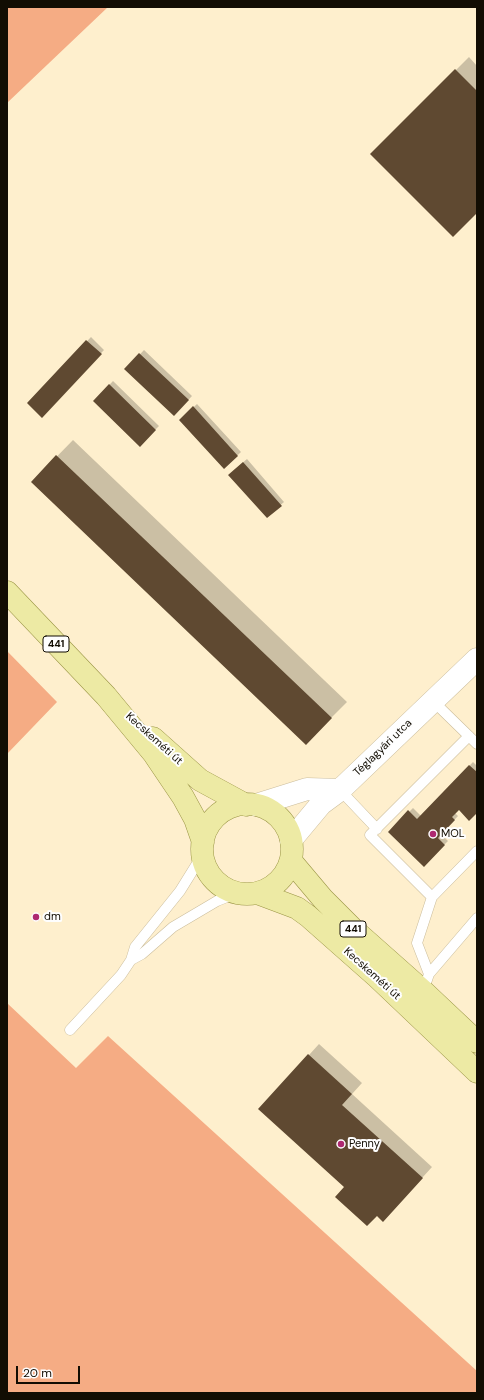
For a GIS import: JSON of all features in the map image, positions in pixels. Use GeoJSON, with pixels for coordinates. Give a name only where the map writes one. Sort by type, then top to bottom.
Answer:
{"type":"FeatureCollection","features":[{"type":"Feature","properties":{"kind":"main road","name":"Kecskeméti út"},"geometry":{"type":"LineString","coordinates":[[7,592],[106,696],[154,754],[195,819],[203,848],[204,863],[214,879],[228,890],[247,893],[298,908],[377,977],[477,1072]]}},
{"type":"Feature","properties":{"kind":"main road","name":"Kecskeméti út"},"geometry":{"type":"LineString","coordinates":[[106,696],[200,780],[251,805],[266,809],[275,814],[288,830],[291,850],[323,899],[352,928],[426,983],[477,1042]]}},
{"type":"Feature","properties":{"kind":"main road"},"geometry":{"type":"LineString","coordinates":[[203,848],[211,823],[218,816],[231,808],[251,805]]}},
{"type":"Feature","properties":{"kind":"main road"},"geometry":{"type":"LineString","coordinates":[[247,893],[274,885],[287,870],[291,850]]}},
{"type":"Feature","properties":{"kind":"street","name":"Téglagyári utca"},"geometry":{"type":"LineString","coordinates":[[291,850],[321,804],[340,790],[477,659]]}},
{"type":"Feature","properties":{"kind":"street"},"geometry":{"type":"LineString","coordinates":[[251,805],[306,789],[340,790]]}},
{"type":"Feature","properties":{"kind":"lane"},"geometry":{"type":"LineString","coordinates":[[433,701],[477,744]]}},
{"type":"Feature","properties":{"kind":"lane"},"geometry":{"type":"LineString","coordinates":[[432,897],[370,835],[469,736]]}},
{"type":"Feature","properties":{"kind":"lane"},"geometry":{"type":"LineString","coordinates":[[340,790],[377,829]]}},
{"type":"Feature","properties":{"kind":"lane"},"geometry":{"type":"LineString","coordinates":[[132,960],[135,947],[180,891],[203,848]]}},
{"type":"Feature","properties":{"kind":"lane"},"geometry":{"type":"LineString","coordinates":[[426,983],[417,943],[432,897],[477,851]]}},
{"type":"Feature","properties":{"kind":"lane"},"geometry":{"type":"LineString","coordinates":[[70,1030],[121,975],[132,960],[142,954],[180,923],[217,901],[247,893]]}},
{"type":"Feature","properties":{"kind":"lane"},"geometry":{"type":"LineString","coordinates":[[426,983],[477,918]]}},
{"type":"Feature","properties":{"kind":"shaded area"},"geometry":{"type":"Polygon","coordinates":[[[7,7],[108,7],[7,103],[7,7]]]}},
{"type":"Feature","properties":{"kind":"shaded area"},"geometry":{"type":"Polygon","coordinates":[[[7,651],[57,702],[7,754],[7,651]]]}},
{"type":"Feature","properties":{"kind":"shaded area"},"geometry":{"type":"Polygon","coordinates":[[[7,1003],[76,1068],[108,1036],[477,1371],[477,1393],[7,1393],[7,1003]]]}},
{"type":"Feature","properties":{"kind":"building"},"geometry":{"type":"Polygon","coordinates":[[[455,69],[477,91],[477,213],[453,237],[370,154],[455,69]]]}},
{"type":"Feature","properties":{"kind":"building"},"geometry":{"type":"Polygon","coordinates":[[[86,340],[102,354],[42,418],[27,403],[86,340]]]}},
{"type":"Feature","properties":{"kind":"building"},"geometry":{"type":"Polygon","coordinates":[[[139,353],[189,400],[174,416],[124,369],[139,353]]]}},
{"type":"Feature","properties":{"kind":"building"},"geometry":{"type":"Polygon","coordinates":[[[109,384],[156,430],[140,447],[93,401],[109,384]]]}},
{"type":"Feature","properties":{"kind":"building"},"geometry":{"type":"Polygon","coordinates":[[[193,406],[238,456],[224,469],[179,420],[193,406]]]}},
{"type":"Feature","properties":{"kind":"building"},"geometry":{"type":"Polygon","coordinates":[[[56,455],[332,718],[306,745],[31,482],[56,455]]]}},
{"type":"Feature","properties":{"kind":"building"},"geometry":{"type":"Polygon","coordinates":[[[243,462],[282,506],[267,518],[228,475],[243,462]]]}},
{"type":"Feature","properties":{"kind":"building"},"geometry":{"type":"Polygon","coordinates":[[[469,765],[477,772],[477,813],[469,821],[459,810],[452,817],[455,820],[438,838],[445,845],[424,867],[388,832],[408,810],[417,819],[469,765]]]}},
{"type":"Feature","properties":{"kind":"building","name":"Penny"},"geometry":{"type":"Polygon","coordinates":[[[308,1054],[352,1094],[342,1105],[423,1178],[383,1222],[377,1216],[367,1226],[335,1197],[344,1187],[258,1109],[308,1054]]]}},
{"type":"Feature","properties":{"kind":"place","name":"MOL"},"geometry":{"type":"Point","coordinates":[433,834]}},
{"type":"Feature","properties":{"kind":"place","name":"dm"},"geometry":{"type":"Point","coordinates":[36,917]}},
{"type":"Feature","properties":{"kind":"place","name":"Penny"},"geometry":{"type":"Point","coordinates":[341,1144]}}]}
